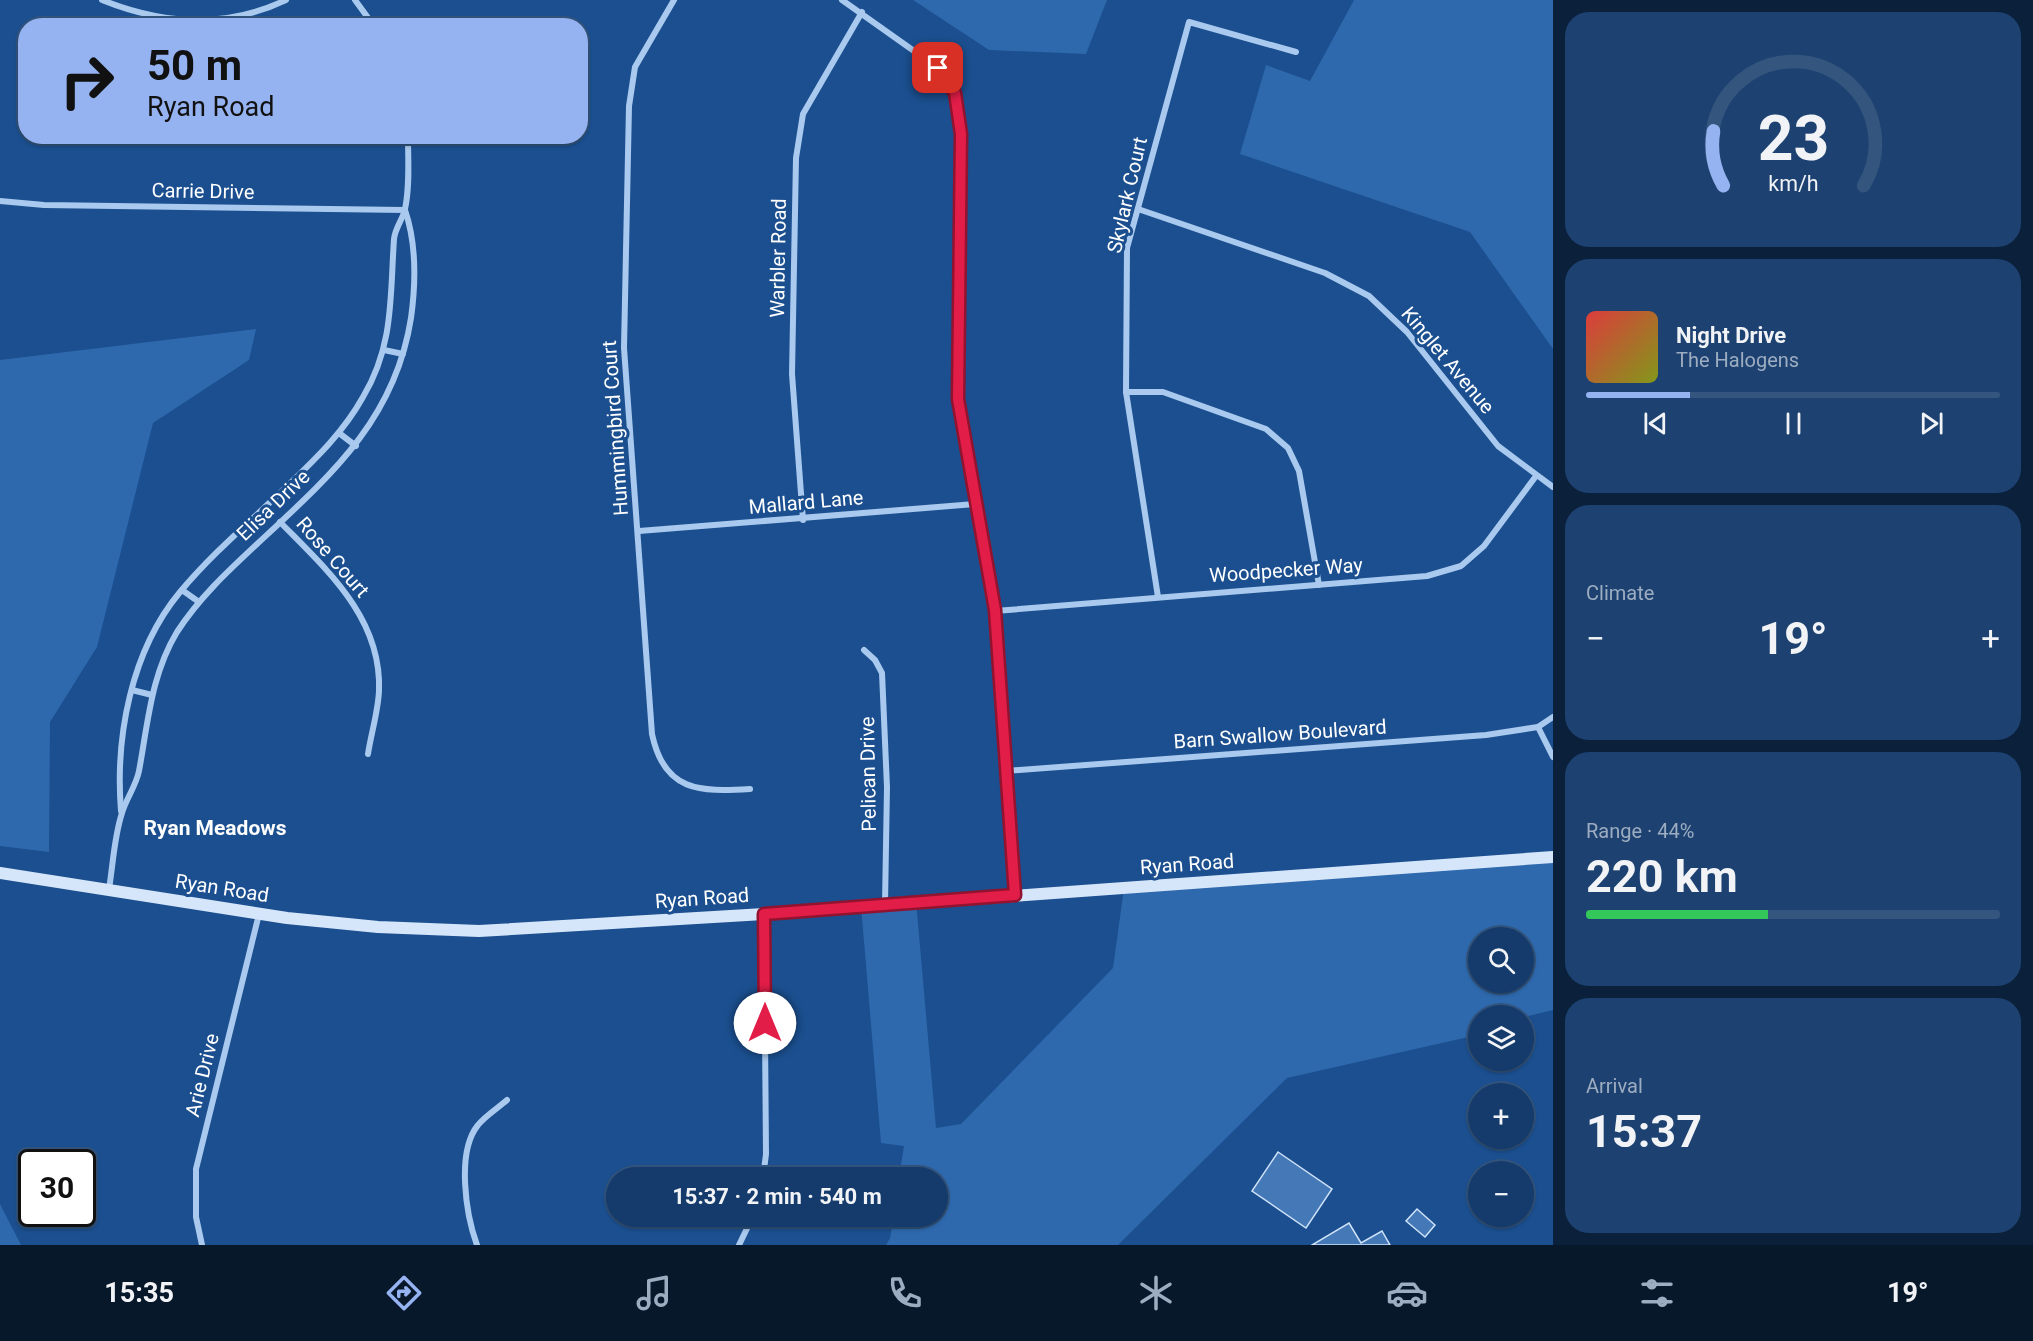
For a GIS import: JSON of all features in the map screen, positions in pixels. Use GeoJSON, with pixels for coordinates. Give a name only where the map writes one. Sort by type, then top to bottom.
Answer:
{"type":"FeatureCollection","features":[{"type":"Feature","properties":{"kind":"street"},"geometry":{"type":"LineString","coordinates":[[102,0],[144,15],[165,18]]}},
{"type":"Feature","properties":{"kind":"street"},"geometry":{"type":"LineString","coordinates":[[226,18],[243,16],[286,0]]}},
{"type":"Feature","properties":{"kind":"street"},"geometry":{"type":"LineString","coordinates":[[355,0],[368,18]]}},
{"type":"Feature","properties":{"kind":"street","name":"Hummingbird Court"},"geometry":{"type":"LineString","coordinates":[[674,0],[635,67],[629,106],[624,348],[652,734],[656,753],[673,777],[692,788],[710,791],[750,789]]}},
{"type":"Feature","properties":{"kind":"street"},"geometry":{"type":"LineString","coordinates":[[842,0],[938,68],[955,93],[961,134],[958,399],[995,610],[1015,895]]}},
{"type":"Feature","properties":{"kind":"street","name":"Warbler Road"},"geometry":{"type":"LineString","coordinates":[[803,520],[792,374],[796,158],[803,114],[862,12]]}},
{"type":"Feature","properties":{"kind":"street","name":"Skylark Court"},"geometry":{"type":"LineString","coordinates":[[1158,597],[1126,392],[1127,248],[1188,22],[1296,52]]}},
{"type":"Feature","properties":{"kind":"street","name":"Elisa Drive"},"geometry":{"type":"LineString","coordinates":[[121,814],[138,774],[152,695],[163,660],[176,634],[199,602],[356,446],[388,395],[403,354],[412,307],[414,245],[405,210],[408,144]]}},
{"type":"Feature","properties":{"kind":"street","name":"Carrie Drive"},"geometry":{"type":"LineString","coordinates":[[0,201],[44,205],[405,210]]}},
{"type":"Feature","properties":{"kind":"street","name":"Kinglet Avenue"},"geometry":{"type":"LineString","coordinates":[[1137,209],[1325,273],[1369,296],[1407,332],[1498,446],[1553,487]]}},
{"type":"Feature","properties":{"kind":"street","name":"Elisa Drive"},"geometry":{"type":"LineString","coordinates":[[109,889],[121,814],[118,774],[132,690],[151,639],[182,590],[339,433],[364,396],[384,350],[392,308],[394,235],[405,210]]}},
{"type":"Feature","properties":{"kind":"street"},"geometry":{"type":"LineString","coordinates":[[384,350],[403,354]]}},
{"type":"Feature","properties":{"kind":"street"},"geometry":{"type":"LineString","coordinates":[[1126,392],[1163,392],[1266,429],[1288,448],[1299,471],[1319,585]]}},
{"type":"Feature","properties":{"kind":"street"},"geometry":{"type":"LineString","coordinates":[[339,433],[356,446]]}},
{"type":"Feature","properties":{"kind":"street","name":"Woodpecker Way"},"geometry":{"type":"LineString","coordinates":[[995,610],[1427,576],[1461,566],[1484,546],[1536,476]]}},
{"type":"Feature","properties":{"kind":"street","name":"Mallard Lane"},"geometry":{"type":"LineString","coordinates":[[639,531],[803,520],[975,504]]}},
{"type":"Feature","properties":{"kind":"street","name":"Rose Court"},"geometry":{"type":"LineString","coordinates":[[280,522],[334,578],[356,607],[367,628],[379,680],[378,703],[368,754]]}},
{"type":"Feature","properties":{"kind":"street"},"geometry":{"type":"LineString","coordinates":[[182,590],[199,602]]}},
{"type":"Feature","properties":{"kind":"street","name":"Pelican Drive"},"geometry":{"type":"LineString","coordinates":[[864,650],[875,660],[882,673],[887,787],[885,904]]}},
{"type":"Feature","properties":{"kind":"street"},"geometry":{"type":"LineString","coordinates":[[132,690],[152,695]]}},
{"type":"Feature","properties":{"kind":"street","name":"Barn Swallow Boulevard"},"geometry":{"type":"LineString","coordinates":[[1006,771],[1486,735],[1538,727],[1553,717]]}},
{"type":"Feature","properties":{"kind":"street"},"geometry":{"type":"LineString","coordinates":[[1538,727],[1553,757]]}},
{"type":"Feature","properties":{"kind":"street","name":"Ryan Road"},"geometry":{"type":"LineString","coordinates":[[0,873],[259,914],[378,927],[478,931],[764,914],[1553,857]]}},
{"type":"Feature","properties":{"kind":"street","name":"Arie Drive"},"geometry":{"type":"LineString","coordinates":[[202,1245],[196,1217],[196,1169],[259,914]]}},
{"type":"Feature","properties":{"kind":"street"},"geometry":{"type":"LineString","coordinates":[[764,914],[764,1167]]}},
{"type":"Feature","properties":{"kind":"street"},"geometry":{"type":"LineString","coordinates":[[477,1245],[467,1200],[467,1156],[478,1125],[507,1100]]}},
{"type":"Feature","properties":{"kind":"street"},"geometry":{"type":"LineString","coordinates":[[739,1245],[748,1227]]}},
{"type":"Feature","properties":{"kind":"shaded area"},"geometry":{"type":"Polygon","coordinates":[[[913,0],[1107,0],[1086,54],[989,50],[913,0]]]}},
{"type":"Feature","properties":{"kind":"shaded area"},"geometry":{"type":"Polygon","coordinates":[[[1354,0],[1553,0],[1553,349],[1470,232],[1240,154],[1266,65],[1310,81],[1354,0]]]}},
{"type":"Feature","properties":{"kind":"shaded area"},"geometry":{"type":"Polygon","coordinates":[[[256,329],[249,360],[153,423],[97,647],[50,722],[49,852],[0,846],[0,360],[256,329]]]}},
{"type":"Feature","properties":{"kind":"shaded area"},"geometry":{"type":"Polygon","coordinates":[[[1553,857],[1553,1010],[1534,1015],[1534,1005],[1468,1005],[1468,1037],[1287,1078],[1118,1245],[886,1245],[892,1227],[948,1227],[948,1167],[901,1167],[904,1146],[881,1143],[861,906],[916,901],[936,1128],[961,1124],[1113,968],[1124,888],[1553,857]]]}},
{"type":"Feature","properties":{"kind":"shaded area"},"geometry":{"type":"Polygon","coordinates":[[[0,1204],[21,1245],[0,1245],[0,1204]]]}},
{"type":"Feature","properties":{"kind":"building"},"geometry":{"type":"Polygon","coordinates":[[[1278,1152],[1332,1189],[1306,1228],[1252,1191],[1278,1152]]]}},
{"type":"Feature","properties":{"kind":"building"},"geometry":{"type":"Polygon","coordinates":[[[1417,1209],[1435,1225],[1425,1237],[1406,1221],[1417,1209]]]}},
{"type":"Feature","properties":{"kind":"building"},"geometry":{"type":"Polygon","coordinates":[[[1349,1223],[1361,1243],[1382,1231],[1390,1245],[1312,1245],[1349,1223]]]}},
{"type":"Feature","properties":{"kind":"district","name":"Ryan Meadows"},"geometry":{"type":"Point","coordinates":[215,828]}},
{"type":"Feature","properties":{"kind":"route"},"geometry":{"type":"LineString","coordinates":[[765,1023],[764,914],[1015,895],[995,610],[958,399],[961,134],[955,93],[938,68]]}}]}
